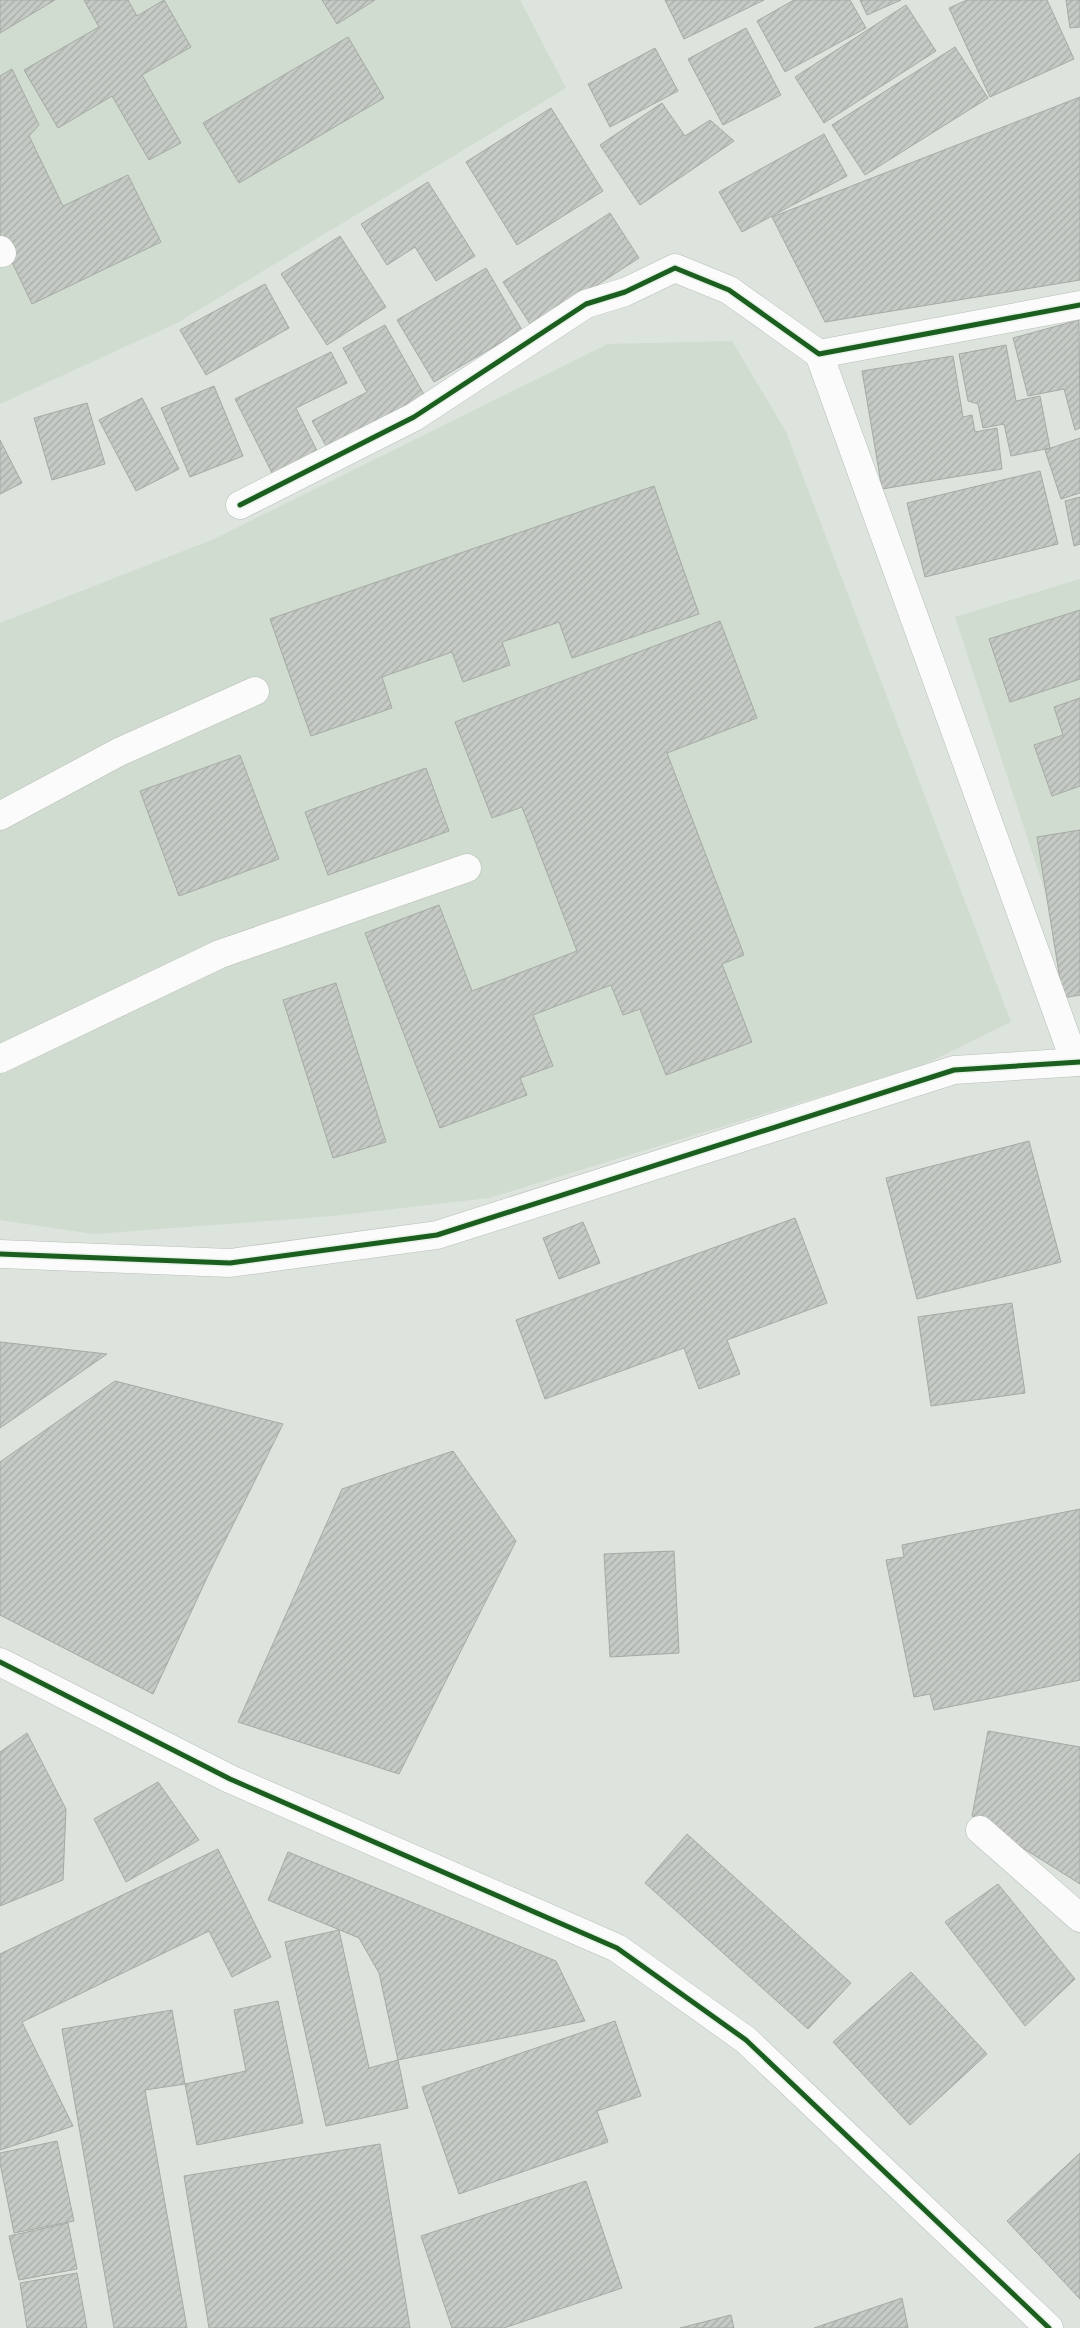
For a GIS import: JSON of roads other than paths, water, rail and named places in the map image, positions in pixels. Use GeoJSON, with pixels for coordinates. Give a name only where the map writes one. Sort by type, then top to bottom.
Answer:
{"type":"FeatureCollection","features":[{"type":"Feature","properties":{"kind":"street"},"geometry":{"type":"LineString","coordinates":[[0,1254],[230,1263],[437,1235],[954,1070],[1078,1062],[819,354],[729,290],[675,268],[625,292],[586,304],[414,417],[240,505]]}},
{"type":"Feature","properties":{"kind":"street"},"geometry":{"type":"LineString","coordinates":[[819,354],[1080,305]]}},
{"type":"Feature","properties":{"kind":"street"},"geometry":{"type":"LineString","coordinates":[[0,816],[119,752],[255,690]]}},
{"type":"Feature","properties":{"kind":"street"},"geometry":{"type":"LineString","coordinates":[[0,1059],[220,954],[467,868]]}},
{"type":"Feature","properties":{"kind":"street"},"geometry":{"type":"LineString","coordinates":[[0,1662],[230,1779],[618,1948],[746,2040],[1049,2328]]}},
{"type":"Feature","properties":{"kind":"street"},"geometry":{"type":"LineString","coordinates":[[980,1830],[1080,1918]]}}]}
